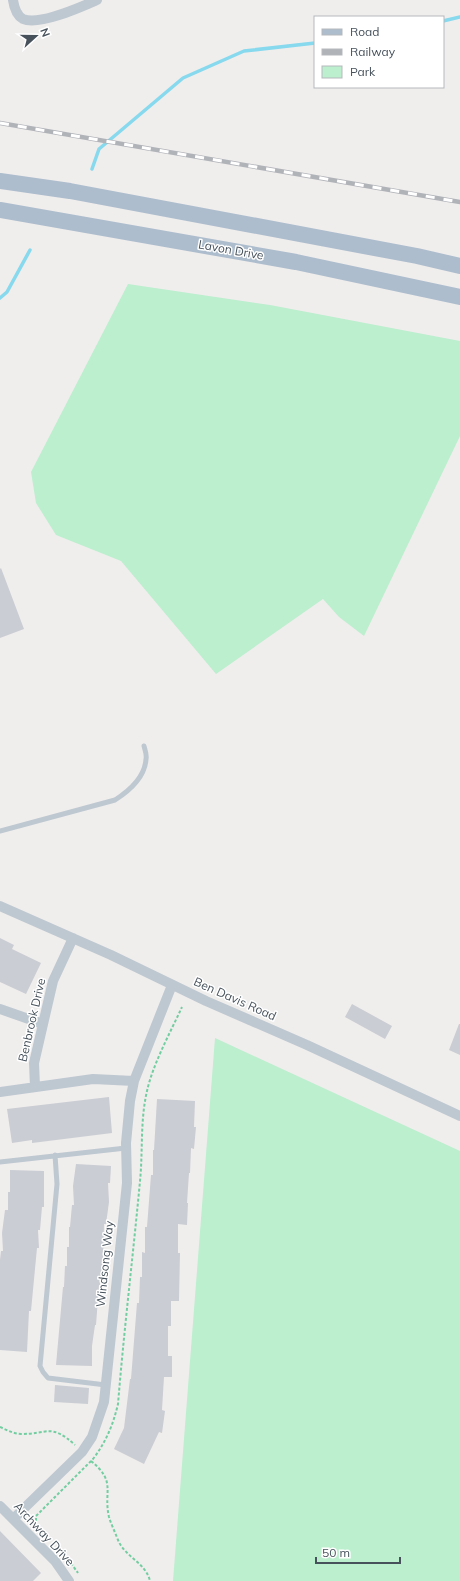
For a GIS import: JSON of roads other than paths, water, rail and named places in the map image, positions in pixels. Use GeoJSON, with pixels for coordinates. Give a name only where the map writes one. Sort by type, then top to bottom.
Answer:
{"type":"FeatureCollection","features":[{"type":"Feature","properties":{"kind":"main road"},"geometry":{"type":"LineString","coordinates":[[0,181],[85,194],[409,254],[460,266]]}},
{"type":"Feature","properties":{"kind":"main road","name":"Lavon Drive"},"geometry":{"type":"LineString","coordinates":[[0,210],[296,262],[460,297]]}},
{"type":"Feature","properties":{"kind":"street"},"geometry":{"type":"LineString","coordinates":[[13,0],[15,10],[22,18],[32,21],[66,13],[97,0]]}},
{"type":"Feature","properties":{"kind":"street","name":"Ben Davis Road"},"geometry":{"type":"LineString","coordinates":[[0,906],[73,938],[206,1002],[307,1044],[460,1116]]}},
{"type":"Feature","properties":{"kind":"street","name":"Benbrook Drive"},"geometry":{"type":"LineString","coordinates":[[35,1087],[34,1063],[42,1024],[53,981],[73,938]]}},
{"type":"Feature","properties":{"kind":"street","name":"Windsong Way"},"geometry":{"type":"LineString","coordinates":[[13,1519],[82,1452],[92,1436],[104,1402],[127,1183],[126,1148],[130,1101],[134,1081],[172,985]]}},
{"type":"Feature","properties":{"kind":"street"},"geometry":{"type":"LineString","coordinates":[[0,1008],[42,1024]]}},
{"type":"Feature","properties":{"kind":"street"},"geometry":{"type":"LineString","coordinates":[[0,1092],[93,1079],[134,1081]]}},
{"type":"Feature","properties":{"kind":"street","name":"Archway Drive"},"geometry":{"type":"LineString","coordinates":[[0,1506],[55,1561],[69,1581]]}},
{"type":"Feature","properties":{"kind":"lane"},"geometry":{"type":"LineString","coordinates":[[0,831],[116,800],[128,791],[141,775],[146,760],[144,746]]}},
{"type":"Feature","properties":{"kind":"lane"},"geometry":{"type":"LineString","coordinates":[[0,1162],[126,1148]]}},
{"type":"Feature","properties":{"kind":"lane"},"geometry":{"type":"LineString","coordinates":[[55,1155],[57,1184],[40,1366],[48,1378],[106,1385]]}},
{"type":"Feature","properties":{"kind":"waterway"},"geometry":{"type":"LineString","coordinates":[[444,21],[460,17]]}},
{"type":"Feature","properties":{"kind":"waterway"},"geometry":{"type":"LineString","coordinates":[[92,169],[99,149],[183,78],[244,51],[314,43]]}},
{"type":"Feature","properties":{"kind":"waterway"},"geometry":{"type":"LineString","coordinates":[[0,298],[7,292],[30,250]]}},
{"type":"Feature","properties":{"kind":"railway"},"geometry":{"type":"LineString","coordinates":[[0,123],[460,202]]}}]}
